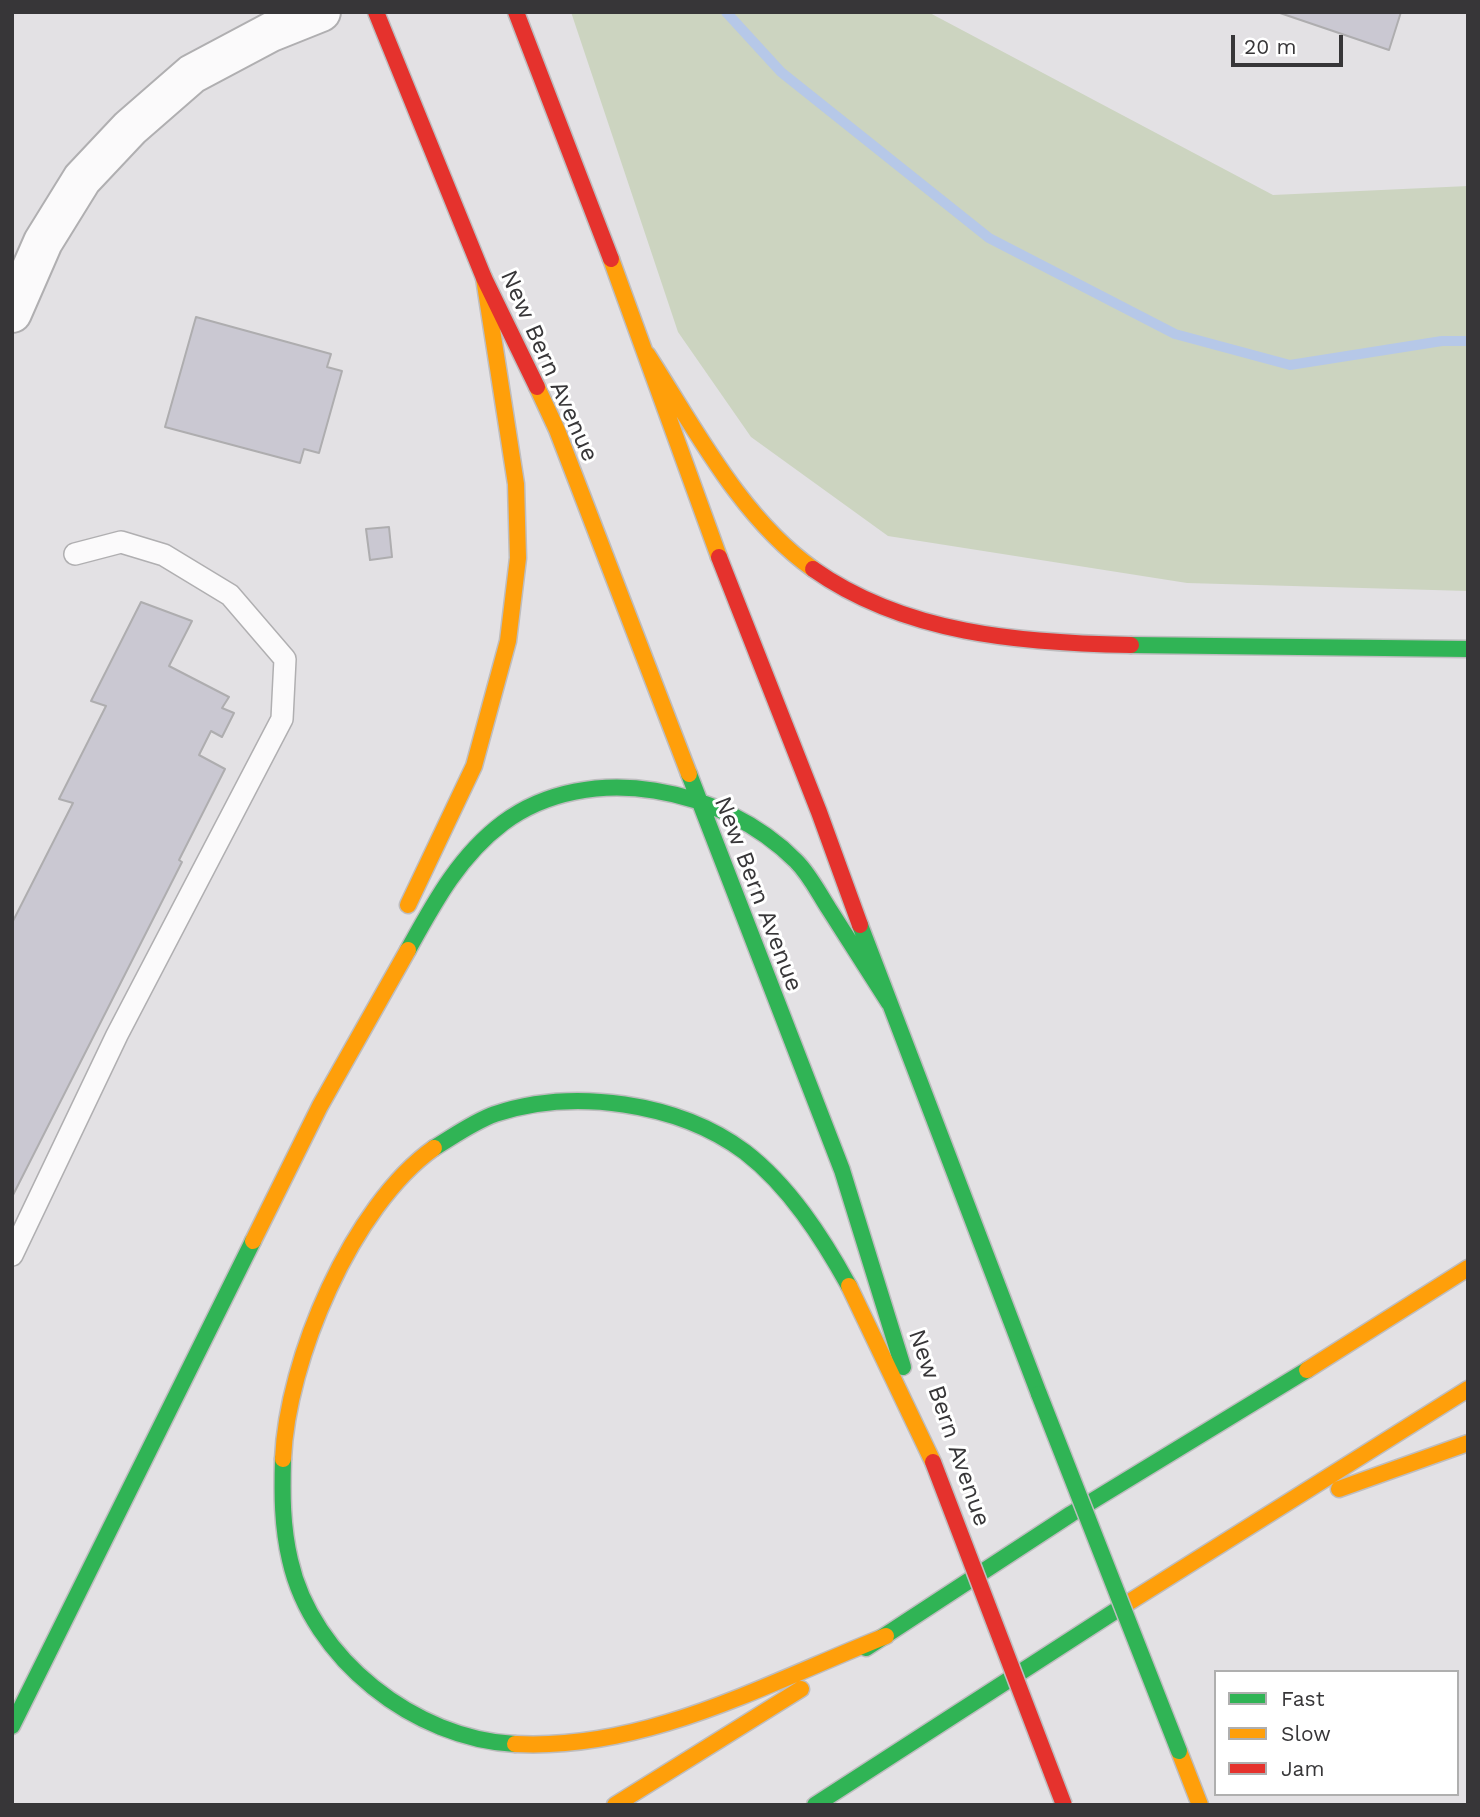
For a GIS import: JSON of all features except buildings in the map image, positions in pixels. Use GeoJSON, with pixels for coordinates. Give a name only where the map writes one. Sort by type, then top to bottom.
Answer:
{"type":"FeatureCollection","features":[{"type":"Feature","properties":{"kind":"main road","name":"New Bern Avenue"},"geometry":{"type":"LineString","coordinates":[[376,12],[484,278],[556,430],[842,1170],[933,1462],[1064,1805]]}},
{"type":"Feature","properties":{"kind":"main road"},"geometry":{"type":"LineString","coordinates":[[516,12],[647,354],[733,598],[820,812],[889,1003],[1200,1805]]}},
{"type":"Feature","properties":{"kind":"main road"},"geometry":{"type":"LineString","coordinates":[[401,922],[474,766],[508,641],[519,558],[516,485],[484,278]]}},
{"type":"Feature","properties":{"kind":"main road"},"geometry":{"type":"LineString","coordinates":[[647,354],[717,462],[787,551],[825,577],[888,610],[946,627],[1010,639],[1088,644],[1468,649]]}},
{"type":"Feature","properties":{"kind":"main road"},"geometry":{"type":"LineString","coordinates":[[12,1726],[320,1106],[445,884],[468,855],[500,826],[525,809],[564,794],[599,788],[641,788],[696,797],[738,818],[776,844],[803,869],[889,1003]]}},
{"type":"Feature","properties":{"kind":"main road"},"geometry":{"type":"LineString","coordinates":[[320,1106],[377,971]]}},
{"type":"Feature","properties":{"kind":"main road"},"geometry":{"type":"LineString","coordinates":[[886,1636],[675,1721],[601,1742],[553,1746],[512,1745],[448,1731],[414,1717],[346,1662],[317,1621],[302,1594],[289,1560],[282,1509],[284,1458],[293,1388],[312,1326],[340,1264],[367,1218],[403,1174],[478,1120],[550,1102],[629,1105],[679,1118],[720,1137],[755,1160],[780,1185],[828,1247],[857,1298],[933,1462]]}},
{"type":"Feature","properties":{"kind":"main road"},"geometry":{"type":"LineString","coordinates":[[615,1805],[886,1636],[1071,1514],[1214,1429],[1468,1268]]}},
{"type":"Feature","properties":{"kind":"main road"},"geometry":{"type":"LineString","coordinates":[[815,1805],[988,1691],[1468,1389]]}},
{"type":"Feature","properties":{"kind":"main road"},"geometry":{"type":"LineString","coordinates":[[1281,1509],[1468,1443]]}},
{"type":"Feature","properties":{"kind":"street"},"geometry":{"type":"LineString","coordinates":[[12,313],[43,242],[82,179],[130,128],[192,74],[271,32],[321,12]]}},
{"type":"Feature","properties":{"kind":"lane"},"geometry":{"type":"LineString","coordinates":[[12,1255],[117,1035],[282,719],[285,659],[230,595],[163,555],[121,542],[75,554]]}},
{"type":"Feature","properties":{"kind":"green space"},"geometry":{"type":"Polygon","coordinates":[[[571,12],[928,12],[1273,195],[1468,186],[1468,591],[1187,583],[888,536],[751,437],[678,332],[571,12]]]}},
{"type":"Feature","properties":{"kind":"waterway"},"geometry":{"type":"LineString","coordinates":[[726,12],[781,72],[989,238],[1175,334],[1290,365],[1442,341],[1468,341]]}},
{"type":"Feature","properties":{"kind":"traffic: fast"},"geometry":{"type":"LineString","coordinates":[[1131,645],[1468,649]]}},
{"type":"Feature","properties":{"kind":"traffic: fast"},"geometry":{"type":"LineString","coordinates":[[689,774],[842,1170],[903,1367]]}},
{"type":"Feature","properties":{"kind":"traffic: fast"},"geometry":{"type":"LineString","coordinates":[[408,950],[460,865],[503,823],[537,803],[575,792],[615,788],[655,791],[694,800],[732,815],[766,836],[796,861],[810,878],[889,1003]]}},
{"type":"Feature","properties":{"kind":"traffic: fast"},"geometry":{"type":"LineString","coordinates":[[860,925],[1039,1394]]}},
{"type":"Feature","properties":{"kind":"traffic: fast"},"geometry":{"type":"LineString","coordinates":[[434,1148],[495,1114],[525,1106],[558,1102],[624,1104],[689,1121],[745,1152],[776,1180],[816,1231],[849,1286]]}},
{"type":"Feature","properties":{"kind":"traffic: fast"},"geometry":{"type":"LineString","coordinates":[[12,1726],[253,1241]]}},
{"type":"Feature","properties":{"kind":"traffic: fast"},"geometry":{"type":"LineString","coordinates":[[866,1648],[1071,1514],[1307,1370]]}},
{"type":"Feature","properties":{"kind":"traffic: fast"},"geometry":{"type":"LineString","coordinates":[[1039,1394],[1179,1751]]}},
{"type":"Feature","properties":{"kind":"traffic: fast"},"geometry":{"type":"LineString","coordinates":[[283,1459],[283,1510],[290,1560],[302,1596],[320,1630],[344,1660],[373,1687],[406,1710],[441,1727],[478,1739],[515,1744]]}},
{"type":"Feature","properties":{"kind":"traffic: fast"},"geometry":{"type":"LineString","coordinates":[[815,1805],[1123,1606]]}},
{"type":"Feature","properties":{"kind":"traffic: slow"},"geometry":{"type":"LineString","coordinates":[[611,259],[719,557]]}},
{"type":"Feature","properties":{"kind":"traffic: slow"},"geometry":{"type":"LineString","coordinates":[[408,905],[474,766],[508,641],[518,558],[516,484],[484,278]]}},
{"type":"Feature","properties":{"kind":"traffic: slow"},"geometry":{"type":"LineString","coordinates":[[647,354],[701,441],[741,498],[787,548],[813,569]]}},
{"type":"Feature","properties":{"kind":"traffic: slow"},"geometry":{"type":"LineString","coordinates":[[537,387],[557,430],[689,774]]}},
{"type":"Feature","properties":{"kind":"traffic: slow"},"geometry":{"type":"LineString","coordinates":[[253,1241],[320,1106],[408,950]]}},
{"type":"Feature","properties":{"kind":"traffic: slow"},"geometry":{"type":"LineString","coordinates":[[283,1459],[287,1420],[297,1377],[329,1288],[376,1207],[404,1174],[434,1148]]}},
{"type":"Feature","properties":{"kind":"traffic: slow"},"geometry":{"type":"LineString","coordinates":[[1307,1370],[1468,1268]]}},
{"type":"Feature","properties":{"kind":"traffic: slow"},"geometry":{"type":"LineString","coordinates":[[849,1286],[933,1462]]}},
{"type":"Feature","properties":{"kind":"traffic: slow"},"geometry":{"type":"LineString","coordinates":[[1123,1606],[1468,1389]]}},
{"type":"Feature","properties":{"kind":"traffic: slow"},"geometry":{"type":"LineString","coordinates":[[1339,1489],[1468,1443]]}},
{"type":"Feature","properties":{"kind":"traffic: slow"},"geometry":{"type":"LineString","coordinates":[[515,1744],[564,1743],[611,1737],[659,1725],[751,1693],[886,1636]]}},
{"type":"Feature","properties":{"kind":"traffic: slow"},"geometry":{"type":"LineString","coordinates":[[615,1805],[801,1689]]}},
{"type":"Feature","properties":{"kind":"traffic: slow"},"geometry":{"type":"LineString","coordinates":[[1179,1751],[1200,1805]]}},
{"type":"Feature","properties":{"kind":"traffic: jam"},"geometry":{"type":"LineString","coordinates":[[376,12],[484,278],[537,387]]}},
{"type":"Feature","properties":{"kind":"traffic: jam"},"geometry":{"type":"LineString","coordinates":[[516,12],[611,259]]}},
{"type":"Feature","properties":{"kind":"traffic: jam"},"geometry":{"type":"LineString","coordinates":[[719,557],[819,812],[860,925]]}},
{"type":"Feature","properties":{"kind":"traffic: jam"},"geometry":{"type":"LineString","coordinates":[[813,569],[849,591],[886,608],[965,631],[1048,641],[1131,645]]}},
{"type":"Feature","properties":{"kind":"traffic: jam"},"geometry":{"type":"LineString","coordinates":[[933,1462],[1064,1805]]}}]}
